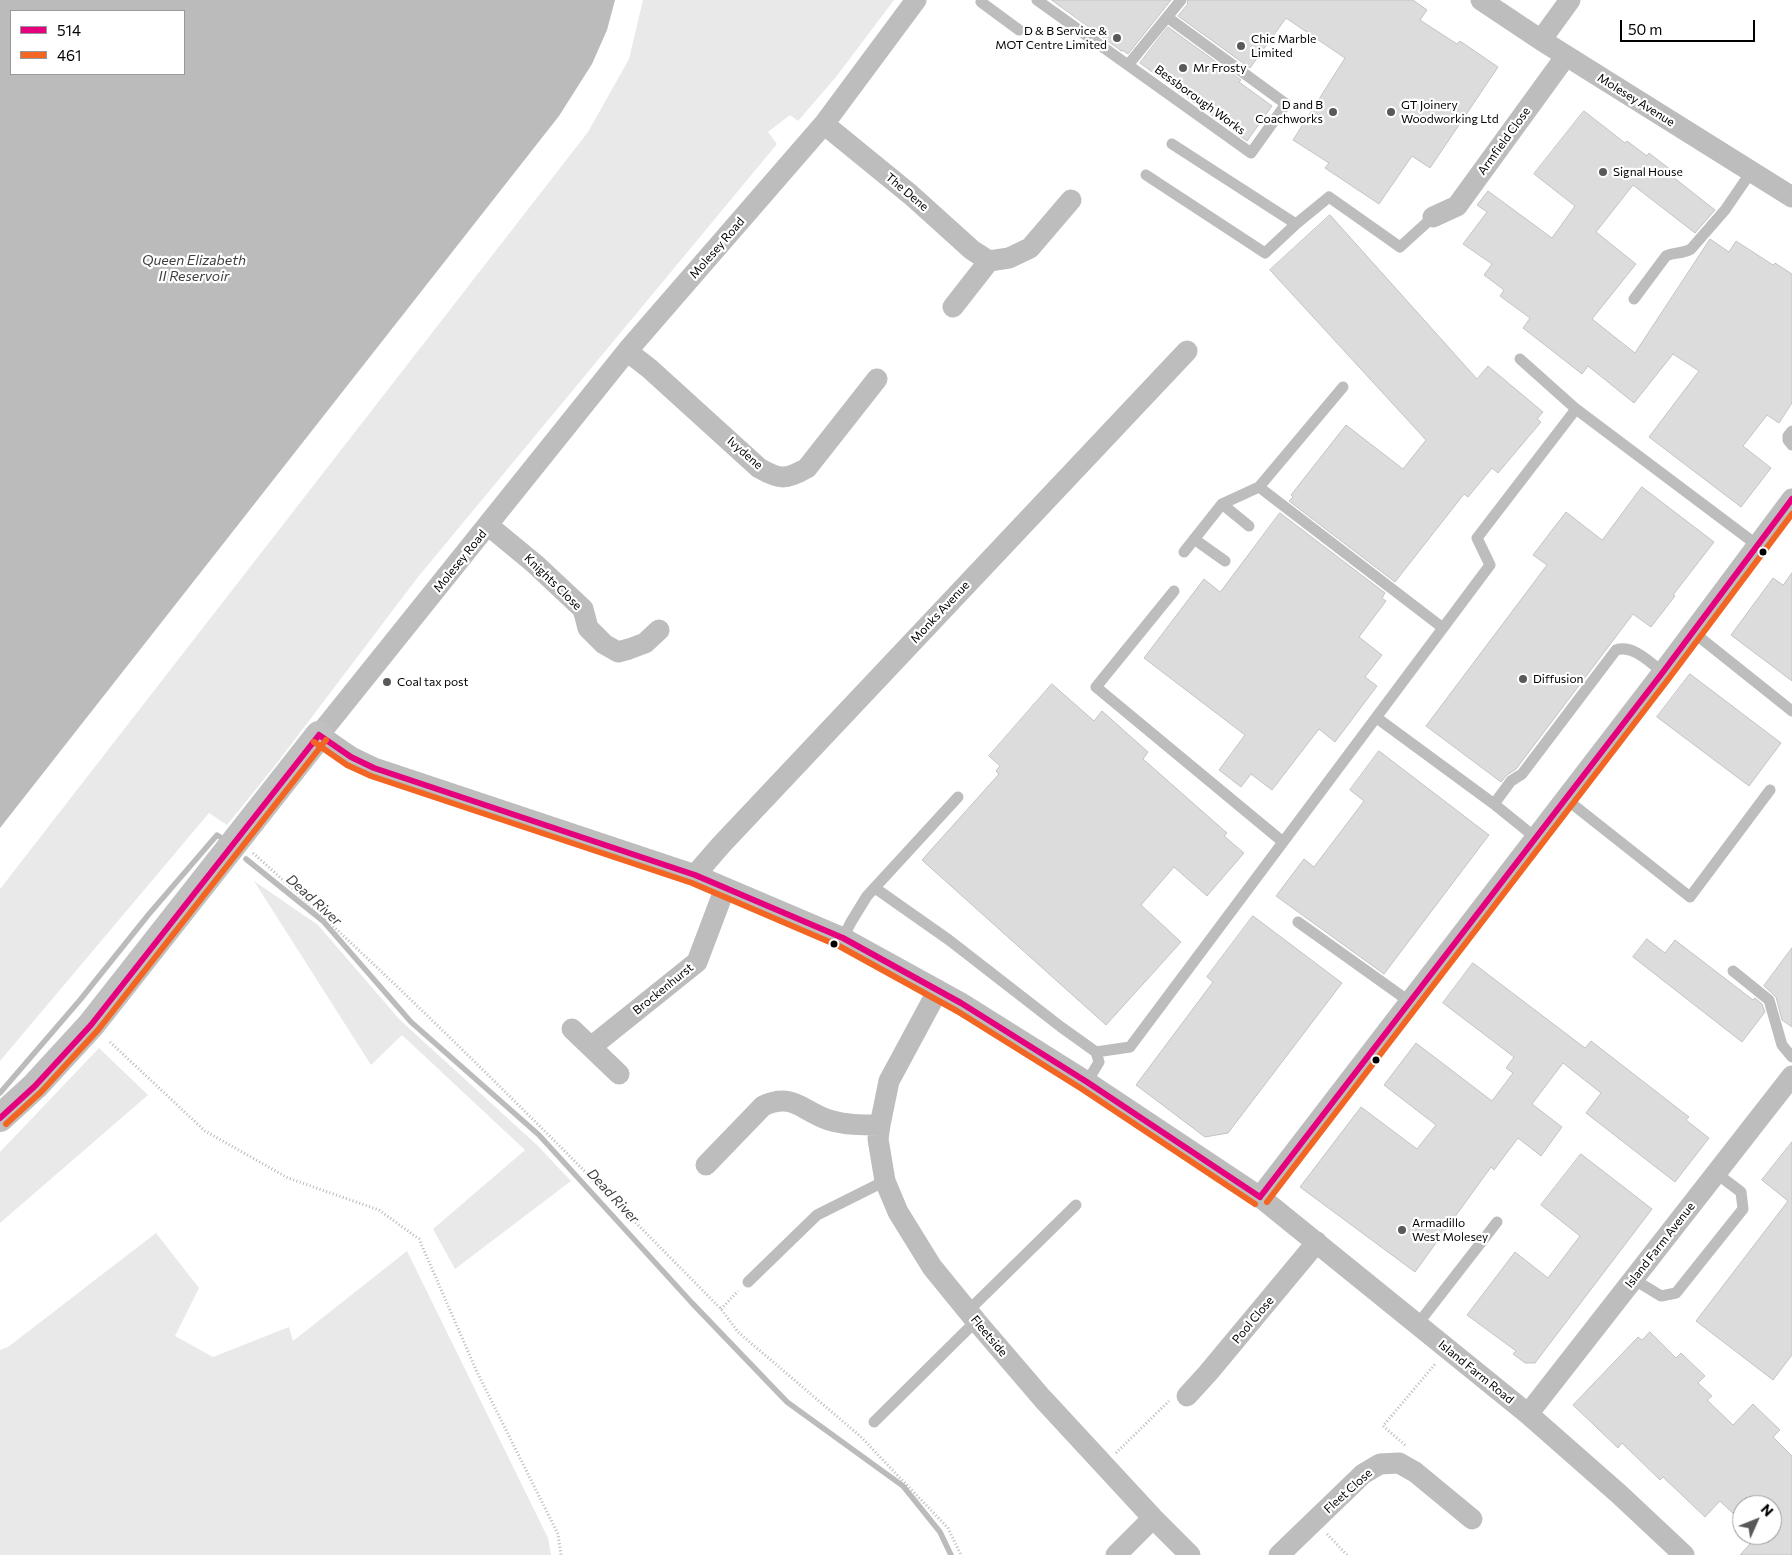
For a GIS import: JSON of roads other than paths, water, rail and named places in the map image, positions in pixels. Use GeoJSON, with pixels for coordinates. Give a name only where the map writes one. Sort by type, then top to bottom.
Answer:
{"type":"FeatureCollection","features":[{"type":"Feature","properties":{"kind":"street","name":"Molesey Road"},"geometry":{"type":"LineString","coordinates":[[0,1118],[35,1086],[91,1025],[627,351],[824,124],[916,0]]}},
{"type":"Feature","properties":{"kind":"street","name":"Molesey Avenue"},"geometry":{"type":"LineString","coordinates":[[1481,0],[1566,56],[1792,197]]}},
{"type":"Feature","properties":{"kind":"street"},"geometry":{"type":"LineString","coordinates":[[1541,40],[1570,0]]}},
{"type":"Feature","properties":{"kind":"street","name":"Armfield Close"},"geometry":{"type":"LineString","coordinates":[[1433,217],[1457,206],[1566,56]]}},
{"type":"Feature","properties":{"kind":"street","name":"The Dene"},"geometry":{"type":"LineString","coordinates":[[824,124],[911,195],[972,250],[989,261]]}},
{"type":"Feature","properties":{"kind":"street"},"geometry":{"type":"LineString","coordinates":[[953,307],[989,261],[1009,258],[1030,248],[1071,200]]}},
{"type":"Feature","properties":{"kind":"street","name":"Ivydene"},"geometry":{"type":"LineString","coordinates":[[627,351],[650,369],[760,468],[775,476],[792,476],[807,468],[877,379]]}},
{"type":"Feature","properties":{"kind":"street","name":"Monks Avenue"},"geometry":{"type":"LineString","coordinates":[[695,875],[728,837],[1187,351]]}},
{"type":"Feature","properties":{"kind":"street"},"geometry":{"type":"LineString","coordinates":[[1260,1197],[1663,672],[1792,499]]}},
{"type":"Feature","properties":{"kind":"street","name":"Knights Close"},"geometry":{"type":"LineString","coordinates":[[489,526],[535,564],[583,609],[588,628],[604,644],[618,652],[645,642],[660,630]]}},
{"type":"Feature","properties":{"kind":"street","name":"Island Farm Road"},"geometry":{"type":"LineString","coordinates":[[320,735],[351,758],[374,768],[695,875],[843,938],[938,990],[1088,1082],[1260,1197],[1528,1414],[1619,1494],[1684,1555]]}},
{"type":"Feature","properties":{"kind":"street","name":"Brockenhurst"},"geometry":{"type":"LineString","coordinates":[[591,1047],[697,962],[725,888]]}},
{"type":"Feature","properties":{"kind":"street","name":"Fleetside"},"geometry":{"type":"LineString","coordinates":[[938,990],[889,1081],[880,1125],[878,1139],[885,1181],[898,1212],[927,1259],[972,1316],[1042,1398],[1153,1518],[1190,1555]]}},
{"type":"Feature","properties":{"kind":"street"},"geometry":{"type":"LineString","coordinates":[[572,1029],[619,1074]]}},
{"type":"Feature","properties":{"kind":"street","name":"Island Farm Avenue"},"geometry":{"type":"LineString","coordinates":[[1528,1414],[1792,1076]]}},
{"type":"Feature","properties":{"kind":"street"},"geometry":{"type":"LineString","coordinates":[[706,1164],[763,1106],[774,1100],[791,1101],[828,1120],[846,1124],[880,1125]]}},
{"type":"Feature","properties":{"kind":"street","name":"Pool Close"},"geometry":{"type":"LineString","coordinates":[[1187,1396],[1208,1374],[1317,1242]]}},
{"type":"Feature","properties":{"kind":"street","name":"Fleet Close"},"geometry":{"type":"LineString","coordinates":[[1279,1555],[1363,1474],[1380,1464],[1389,1462],[1399,1463],[1415,1472],[1472,1519]]}},
{"type":"Feature","properties":{"kind":"street"},"geometry":{"type":"LineString","coordinates":[[1116,1555],[1153,1518]]}},
{"type":"Feature","properties":{"kind":"lane"},"geometry":{"type":"LineString","coordinates":[[982,0],[981,2],[1019,30]]}},
{"type":"Feature","properties":{"kind":"lane","name":"Bessborough Works"},"geometry":{"type":"LineString","coordinates":[[1037,0],[1251,154],[1286,104],[1167,17]]}},
{"type":"Feature","properties":{"kind":"lane"},"geometry":{"type":"LineString","coordinates":[[1128,65],[1181,0]]}},
{"type":"Feature","properties":{"kind":"lane"},"geometry":{"type":"LineString","coordinates":[[1172,144],[1296,224]]}},
{"type":"Feature","properties":{"kind":"lane"},"geometry":{"type":"LineString","coordinates":[[1634,299],[1666,256],[1671,253],[1686,252],[1692,249],[1725,210],[1751,172]]}},
{"type":"Feature","properties":{"kind":"lane"},"geometry":{"type":"LineString","coordinates":[[1146,175],[1265,253],[1328,197],[1400,246],[1433,217]]}},
{"type":"Feature","properties":{"kind":"lane"},"geometry":{"type":"LineString","coordinates":[[1520,360],[1576,409],[1757,545]]}},
{"type":"Feature","properties":{"kind":"lane"},"geometry":{"type":"LineString","coordinates":[[1184,552],[1222,504],[1259,487],[1343,387]]}},
{"type":"Feature","properties":{"kind":"lane"},"geometry":{"type":"LineString","coordinates":[[1096,1052],[1130,1047],[1377,718],[1490,565],[1477,538],[1576,409]]}},
{"type":"Feature","properties":{"kind":"lane"},"geometry":{"type":"LineString","coordinates":[[1792,430],[1788,440],[1792,445]]}},
{"type":"Feature","properties":{"kind":"lane"},"geometry":{"type":"LineString","coordinates":[[1259,487],[1443,628]]}},
{"type":"Feature","properties":{"kind":"lane"},"geometry":{"type":"LineString","coordinates":[[1222,504],[1249,526]]}},
{"type":"Feature","properties":{"kind":"lane"},"geometry":{"type":"LineString","coordinates":[[1194,539],[1225,561]]}},
{"type":"Feature","properties":{"kind":"lane"},"geometry":{"type":"LineString","coordinates":[[1174,592],[1096,687],[1283,842]]}},
{"type":"Feature","properties":{"kind":"lane"},"geometry":{"type":"LineString","coordinates":[[1693,632],[1792,711]]}},
{"type":"Feature","properties":{"kind":"lane"},"geometry":{"type":"LineString","coordinates":[[1494,804],[1511,782],[1522,774],[1616,650],[1623,647],[1633,651],[1663,672]]}},
{"type":"Feature","properties":{"kind":"lane"},"geometry":{"type":"LineString","coordinates":[[1377,718],[1494,804],[1536,838]]}},
{"type":"Feature","properties":{"kind":"lane"},"geometry":{"type":"LineString","coordinates":[[1566,799],[1690,897],[1770,790]]}},
{"type":"Feature","properties":{"kind":"lane"},"geometry":{"type":"LineString","coordinates":[[843,938],[859,908],[958,797]]}},
{"type":"Feature","properties":{"kind":"lane"},"geometry":{"type":"LineString","coordinates":[[876,888],[949,940],[1096,1052],[1099,1062],[1088,1082]]}},
{"type":"Feature","properties":{"kind":"lane"},"geometry":{"type":"LineString","coordinates":[[1298,922],[1416,994]]}},
{"type":"Feature","properties":{"kind":"lane"},"geometry":{"type":"LineString","coordinates":[[1733,971],[1769,1000],[1782,1045],[1792,1057]]}},
{"type":"Feature","properties":{"kind":"lane"},"geometry":{"type":"LineString","coordinates":[[1634,1279],[1660,1296],[1676,1293],[1742,1209],[1741,1192],[1716,1173]]}},
{"type":"Feature","properties":{"kind":"lane"},"geometry":{"type":"LineString","coordinates":[[748,1282],[818,1215],[885,1181]]}},
{"type":"Feature","properties":{"kind":"lane"},"geometry":{"type":"LineString","coordinates":[[874,1422],[1076,1205]]}},
{"type":"Feature","properties":{"kind":"lane"},"geometry":{"type":"LineString","coordinates":[[1417,1325],[1497,1222]]}},
{"type":"Feature","properties":{"kind":"water","name":"Queen Elizabeth II Reservoir"},"geometry":{"type":"Polygon","coordinates":[[[0,0],[615,0],[607,30],[592,64],[559,116],[0,828],[0,0]]]}},
{"type":"Feature","properties":{"kind":"waterway","name":"Dead River"},"geometry":{"type":"LineString","coordinates":[[0,1093],[80,1000],[149,914],[217,835],[220,837]]}},
{"type":"Feature","properties":{"kind":"waterway","name":"Dead River"},"geometry":{"type":"LineString","coordinates":[[246,859],[323,921],[411,1022],[539,1135],[692,1303],[787,1402],[903,1486],[940,1532],[951,1555]]}},
{"type":"Feature","properties":{"kind":"place","name":"D & B Service & MOT Centre Limited"},"geometry":{"type":"Point","coordinates":[1117,38]}},
{"type":"Feature","properties":{"kind":"place","name":"Chic Marble Limited"},"geometry":{"type":"Point","coordinates":[1241,46]}},
{"type":"Feature","properties":{"kind":"place","name":"Mr Frosty"},"geometry":{"type":"Point","coordinates":[1183,68]}},
{"type":"Feature","properties":{"kind":"place","name":"D and B Coachworks"},"geometry":{"type":"Point","coordinates":[1333,112]}},
{"type":"Feature","properties":{"kind":"place","name":"GT Joinery Woodworking Ltd"},"geometry":{"type":"Point","coordinates":[1391,112]}},
{"type":"Feature","properties":{"kind":"place","name":"Signal House"},"geometry":{"type":"Point","coordinates":[1603,172]}},
{"type":"Feature","properties":{"kind":"place","name":"Diffusion"},"geometry":{"type":"Point","coordinates":[1523,679]}},
{"type":"Feature","properties":{"kind":"place","name":"Coal tax post"},"geometry":{"type":"Point","coordinates":[387,682]}},
{"type":"Feature","properties":{"kind":"place","name":"Armadillo West Molesey"},"geometry":{"type":"Point","coordinates":[1402,1230]}}]}
